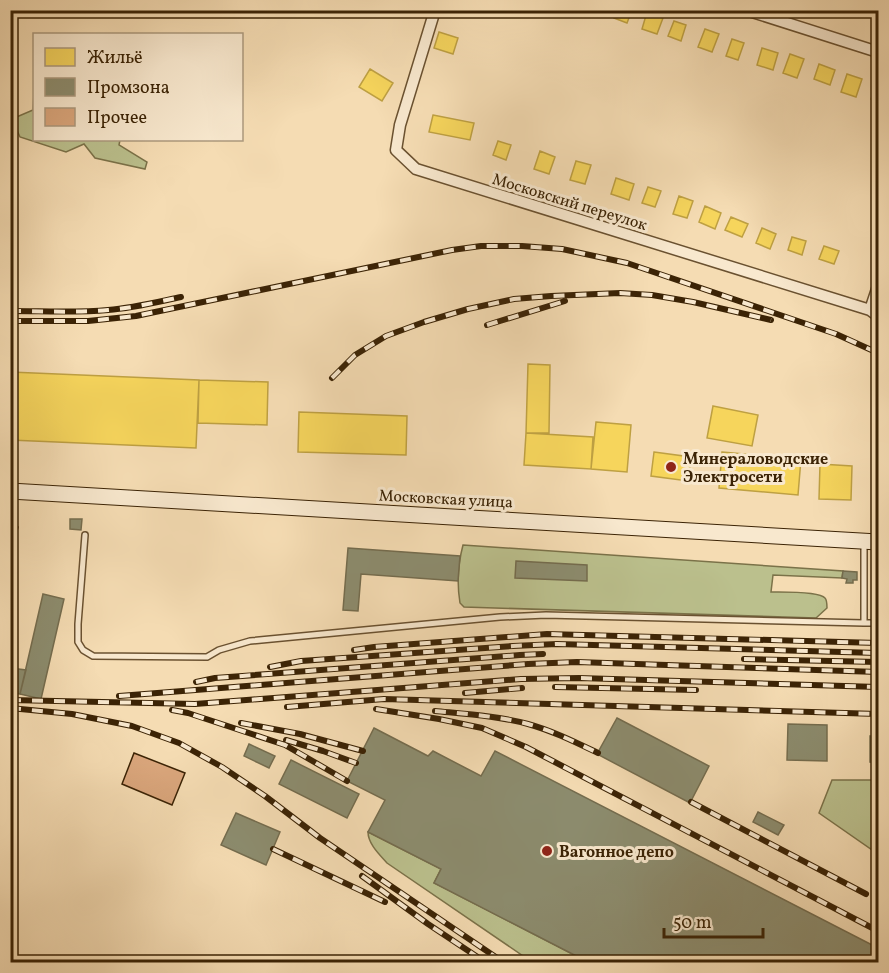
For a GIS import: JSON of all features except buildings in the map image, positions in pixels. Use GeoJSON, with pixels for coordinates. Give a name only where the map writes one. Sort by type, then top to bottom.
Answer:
{"type":"FeatureCollection","features":[{"type":"Feature","properties":{"kind":"street","name":"Московский переулок"},"geometry":{"type":"LineString","coordinates":[[435,10],[400,125],[396,150],[417,169],[874,313]]}},
{"type":"Feature","properties":{"kind":"street"},"geometry":{"type":"LineString","coordinates":[[746,10],[879,52]]}},
{"type":"Feature","properties":{"kind":"street"},"geometry":{"type":"LineString","coordinates":[[874,313],[879,286]]}},
{"type":"Feature","properties":{"kind":"street","name":"Московская улица"},"geometry":{"type":"LineString","coordinates":[[10,491],[871,542]]}},
{"type":"Feature","properties":{"kind":"lane"},"geometry":{"type":"LineString","coordinates":[[85,535],[78,642],[83,650],[93,656],[207,657],[219,650],[250,641],[500,617],[546,615],[879,623]]}},
{"type":"Feature","properties":{"kind":"lane"},"geometry":{"type":"LineString","coordinates":[[864,623],[871,542]]}},
{"type":"Feature","properties":{"kind":"green space"},"geometry":{"type":"Polygon","coordinates":[[[33,110],[33,141],[120,141],[119,145],[147,162],[145,169],[95,158],[84,144],[66,152],[20,137],[12,119],[33,110]]]}},
{"type":"Feature","properties":{"kind":"green space"},"geometry":{"type":"Polygon","coordinates":[[[463,545],[843,571],[842,578],[773,575],[771,592],[808,593],[825,598],[827,608],[816,618],[464,607],[460,603],[458,582],[463,545]]]}},
{"type":"Feature","properties":{"kind":"green space"},"geometry":{"type":"Polygon","coordinates":[[[832,780],[878,780],[878,854],[819,813],[832,780]]]}},
{"type":"Feature","properties":{"kind":"green space"},"geometry":{"type":"Polygon","coordinates":[[[368,832],[441,869],[434,883],[588,962],[532,962],[387,863],[372,845],[368,832]]]}},
{"type":"Feature","properties":{"kind":"railway"},"geometry":{"type":"LineString","coordinates":[[10,321],[88,321],[136,316],[452,250],[481,246],[522,246],[562,249],[627,263],[836,334],[878,353]]}},
{"type":"Feature","properties":{"kind":"railway"},"geometry":{"type":"LineString","coordinates":[[332,378],[355,355],[386,336],[468,309],[514,299],[620,293],[652,295],[771,320]]}},
{"type":"Feature","properties":{"kind":"railway"},"geometry":{"type":"LineString","coordinates":[[10,311],[108,310],[181,297]]}},
{"type":"Feature","properties":{"kind":"railway"},"geometry":{"type":"LineString","coordinates":[[487,325],[565,301]]}},
{"type":"Feature","properties":{"kind":"railway"},"geometry":{"type":"LineString","coordinates":[[354,650],[547,634],[878,643]]}},
{"type":"Feature","properties":{"kind":"railway"},"geometry":{"type":"LineString","coordinates":[[270,667],[301,661],[557,644],[878,653]]}},
{"type":"Feature","properties":{"kind":"railway"},"geometry":{"type":"LineString","coordinates":[[196,682],[215,678],[543,654]]}},
{"type":"Feature","properties":{"kind":"railway"},"geometry":{"type":"LineString","coordinates":[[744,659],[878,662]]}},
{"type":"Feature","properties":{"kind":"railway"},"geometry":{"type":"LineString","coordinates":[[119,696],[577,662],[878,672]]}},
{"type":"Feature","properties":{"kind":"railway"},"geometry":{"type":"LineString","coordinates":[[10,700],[195,704],[521,679],[579,678],[878,687]]}},
{"type":"Feature","properties":{"kind":"railway"},"geometry":{"type":"LineString","coordinates":[[555,687],[696,690]]}},
{"type":"Feature","properties":{"kind":"railway"},"geometry":{"type":"LineString","coordinates":[[465,693],[522,688]]}},
{"type":"Feature","properties":{"kind":"railway"},"geometry":{"type":"LineString","coordinates":[[287,707],[384,699],[878,714]]}},
{"type":"Feature","properties":{"kind":"railway"},"geometry":{"type":"LineString","coordinates":[[10,708],[72,714],[132,726],[179,743],[222,767],[265,796],[320,838],[503,962]]}},
{"type":"Feature","properties":{"kind":"railway"},"geometry":{"type":"LineString","coordinates":[[376,709],[482,728],[526,747],[878,931]]}},
{"type":"Feature","properties":{"kind":"railway"},"geometry":{"type":"LineString","coordinates":[[172,710],[188,713],[285,745],[347,781]]}},
{"type":"Feature","properties":{"kind":"railway"},"geometry":{"type":"LineString","coordinates":[[435,711],[517,721],[555,733],[598,753]]}},
{"type":"Feature","properties":{"kind":"railway"},"geometry":{"type":"LineString","coordinates":[[241,723],[300,734],[363,751]]}},
{"type":"Feature","properties":{"kind":"railway"},"geometry":{"type":"LineString","coordinates":[[286,740],[356,763]]}},
{"type":"Feature","properties":{"kind":"railway"},"geometry":{"type":"LineString","coordinates":[[691,802],[866,894]]}},
{"type":"Feature","properties":{"kind":"railway"},"geometry":{"type":"LineString","coordinates":[[273,849],[385,902]]}},
{"type":"Feature","properties":{"kind":"railway"},"geometry":{"type":"LineString","coordinates":[[362,876],[485,962]]}},
{"type":"Feature","properties":{"kind":"railway"},"geometry":{"type":"LineString","coordinates":[[10,956],[22,962]]}},
{"type":"Feature","properties":{"kind":"place","name":"Минераловодские Электросети"},"geometry":{"type":"Point","coordinates":[671,467]}},
{"type":"Feature","properties":{"kind":"place","name":"Вагонное депо"},"geometry":{"type":"Point","coordinates":[547,851]}}]}
